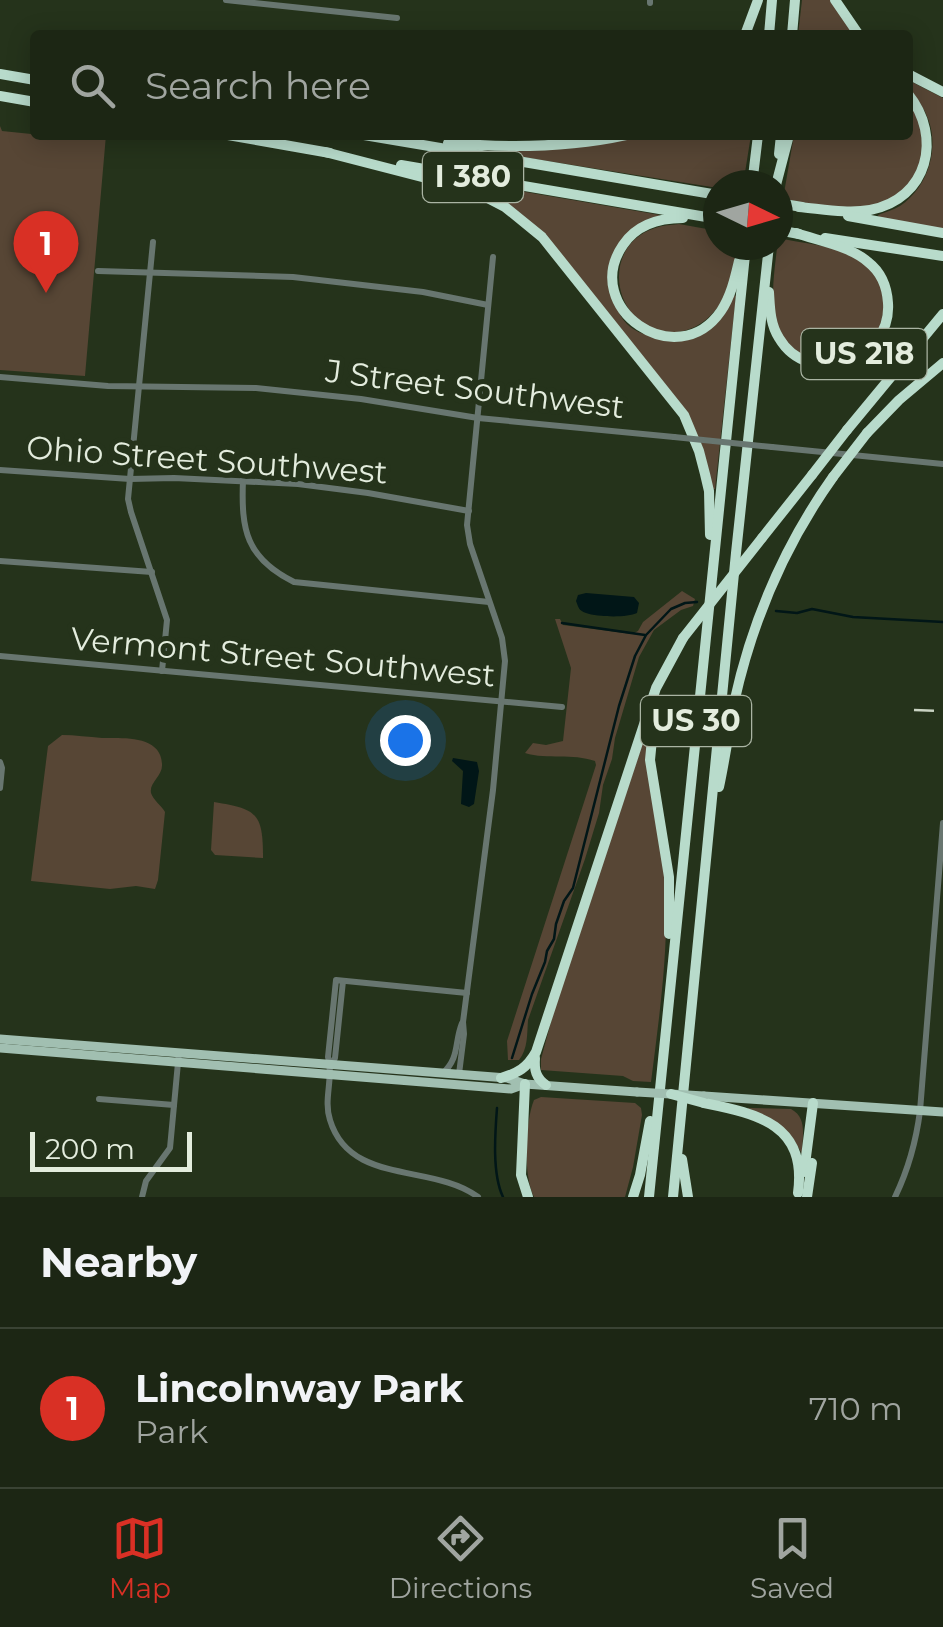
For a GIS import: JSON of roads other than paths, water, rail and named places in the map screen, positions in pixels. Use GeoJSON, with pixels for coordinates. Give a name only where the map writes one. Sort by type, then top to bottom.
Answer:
{"type":"FeatureCollection","features":[{"type":"Feature","properties":{"kind":"highway"},"geometry":{"type":"LineString","coordinates":[[747,30],[758,0]]}},
{"type":"Feature","properties":{"kind":"highway"},"geometry":{"type":"LineString","coordinates":[[769,30],[772,0]]}},
{"type":"Feature","properties":{"kind":"highway"},"geometry":{"type":"LineString","coordinates":[[792,30],[795,0]]}},
{"type":"Feature","properties":{"kind":"highway"},"geometry":{"type":"LineString","coordinates":[[834,0],[856,30]]}},
{"type":"Feature","properties":{"kind":"highway"},"geometry":{"type":"LineString","coordinates":[[0,74],[30,79]]}},
{"type":"Feature","properties":{"kind":"highway"},"geometry":{"type":"LineString","coordinates":[[913,77],[943,92]]}},
{"type":"Feature","properties":{"kind":"highway"},"geometry":{"type":"LineString","coordinates":[[0,96],[30,101]]}},
{"type":"Feature","properties":{"kind":"highway"},"geometry":{"type":"LineString","coordinates":[[799,206],[867,211],[884,207],[905,193],[922,171],[928,145],[924,119],[913,102]]}},
{"type":"Feature","properties":{"kind":"highway","name":"I 380"},"geometry":{"type":"LineString","coordinates":[[256,140],[703,217]]}},
{"type":"Feature","properties":{"kind":"highway","name":"I 380"},"geometry":{"type":"LineString","coordinates":[[394,140],[703,192]]}},
{"type":"Feature","properties":{"kind":"highway"},"geometry":{"type":"LineString","coordinates":[[402,140],[537,146],[597,140]]}},
{"type":"Feature","properties":{"kind":"highway"},"geometry":{"type":"LineString","coordinates":[[754,170],[757,140]]}},
{"type":"Feature","properties":{"kind":"highway"},"geometry":{"type":"LineString","coordinates":[[778,170],[780,140]]}},
{"type":"Feature","properties":{"kind":"highway"},"geometry":{"type":"LineString","coordinates":[[780,170],[788,140]]}},
{"type":"Feature","properties":{"kind":"highway"},"geometry":{"type":"LineString","coordinates":[[324,152],[450,184],[505,207],[542,237],[675,402],[700,451],[709,490],[711,530],[705,637]]}},
{"type":"Feature","properties":{"kind":"highway"},"geometry":{"type":"LineString","coordinates":[[793,205],[943,234]]}},
{"type":"Feature","properties":{"kind":"highway"},"geometry":{"type":"LineString","coordinates":[[703,219],[653,222],[642,226],[624,243],[616,256],[612,281],[619,304],[633,322],[653,334],[667,336],[702,329],[727,300],[739,260]]}},
{"type":"Feature","properties":{"kind":"highway"},"geometry":{"type":"LineString","coordinates":[[793,232],[943,256]]}},
{"type":"Feature","properties":{"kind":"highway","name":"US 218"},"geometry":{"type":"LineString","coordinates":[[769,260],[770,309],[776,331],[798,358],[833,366],[860,357],[880,337],[888,299],[877,271],[864,258],[796,233]]}},
{"type":"Feature","properties":{"kind":"highway","name":"US 30"},"geometry":{"type":"LineString","coordinates":[[648,1197],[743,260]]}},
{"type":"Feature","properties":{"kind":"highway","name":"US 30"},"geometry":{"type":"LineString","coordinates":[[673,1197],[768,260]]}},
{"type":"Feature","properties":{"kind":"highway"},"geometry":{"type":"LineString","coordinates":[[501,1078],[520,1072],[536,1052],[648,712],[683,638],[943,314]]}},
{"type":"Feature","properties":{"kind":"highway"},"geometry":{"type":"LineString","coordinates":[[707,852],[734,704],[756,625],[789,547],[812,506],[867,432],[943,363]]}},
{"type":"Feature","properties":{"kind":"highway"},"geometry":{"type":"LineString","coordinates":[[662,678],[650,760],[670,876],[668,998]]}},
{"type":"Feature","properties":{"kind":"highway"},"geometry":{"type":"LineString","coordinates":[[633,1197],[665,1036]]}},
{"type":"Feature","properties":{"kind":"highway"},"geometry":{"type":"LineString","coordinates":[[536,1052],[536,1074],[546,1085]]}},
{"type":"Feature","properties":{"kind":"highway"},"geometry":{"type":"LineString","coordinates":[[519,1197],[516,1163],[525,1084]]}},
{"type":"Feature","properties":{"kind":"highway"},"geometry":{"type":"LineString","coordinates":[[525,1084],[521,1175],[528,1197]]}},
{"type":"Feature","properties":{"kind":"highway"},"geometry":{"type":"LineString","coordinates":[[671,1094],[704,1099],[762,1119],[781,1131],[797,1155],[801,1196]]}},
{"type":"Feature","properties":{"kind":"highway"},"geometry":{"type":"LineString","coordinates":[[801,1196],[812,1167],[813,1104]]}},
{"type":"Feature","properties":{"kind":"highway"},"geometry":{"type":"LineString","coordinates":[[680,1133],[688,1197]]}},
{"type":"Feature","properties":{"kind":"main road"},"geometry":{"type":"LineString","coordinates":[[0,1039],[434,1083],[511,1089],[525,1084]]}},
{"type":"Feature","properties":{"kind":"main road"},"geometry":{"type":"LineString","coordinates":[[0,1048],[178,1057]]}},
{"type":"Feature","properties":{"kind":"main road"},"geometry":{"type":"LineString","coordinates":[[330,1070],[459,1074],[513,1079],[525,1084],[671,1094]]}},
{"type":"Feature","properties":{"kind":"main road"},"geometry":{"type":"LineString","coordinates":[[434,1083],[453,1080],[459,1074]]}},
{"type":"Feature","properties":{"kind":"main road"},"geometry":{"type":"LineString","coordinates":[[704,1099],[943,1112]]}},
{"type":"Feature","properties":{"kind":"street"},"geometry":{"type":"LineString","coordinates":[[226,0],[397,18]]}},
{"type":"Feature","properties":{"kind":"street"},"geometry":{"type":"LineString","coordinates":[[310,10],[311,0]]}},
{"type":"Feature","properties":{"kind":"street"},"geometry":{"type":"LineString","coordinates":[[152,242],[128,499],[167,620],[162,671]]}},
{"type":"Feature","properties":{"kind":"street"},"geometry":{"type":"LineString","coordinates":[[459,1074],[494,790],[505,648],[468,535],[493,256]]}},
{"type":"Feature","properties":{"kind":"street"},"geometry":{"type":"LineString","coordinates":[[98,271],[293,277],[423,292],[488,305]]}},
{"type":"Feature","properties":{"kind":"street","name":"J Street Southwest"},"geometry":{"type":"LineString","coordinates":[[0,377],[96,385],[206,386],[309,393],[478,418],[943,464]]}},
{"type":"Feature","properties":{"kind":"street","name":"Ohio Street Southwest"},"geometry":{"type":"LineString","coordinates":[[0,470],[298,484],[469,511]]}},
{"type":"Feature","properties":{"kind":"street"},"geometry":{"type":"LineString","coordinates":[[243,480],[242,511],[249,541],[268,567],[281,576],[308,585],[489,602]]}},
{"type":"Feature","properties":{"kind":"street"},"geometry":{"type":"LineString","coordinates":[[0,561],[152,572]]}},
{"type":"Feature","properties":{"kind":"street","name":"Vermont Street Southwest"},"geometry":{"type":"LineString","coordinates":[[0,656],[562,707]]}},
{"type":"Feature","properties":{"kind":"street"},"geometry":{"type":"LineString","coordinates":[[0,762],[0,788]]}},
{"type":"Feature","properties":{"kind":"street"},"geometry":{"type":"LineString","coordinates":[[895,1197],[912,1157],[920,1110],[943,822]]}},
{"type":"Feature","properties":{"kind":"street"},"geometry":{"type":"LineString","coordinates":[[467,993],[340,980],[335,1058],[327,1096],[330,1122],[342,1143],[355,1155],[386,1170],[448,1181],[478,1197]]}},
{"type":"Feature","properties":{"kind":"street"},"geometry":{"type":"LineString","coordinates":[[443,1073],[455,1059],[463,1022]]}},
{"type":"Feature","properties":{"kind":"street"},"geometry":{"type":"LineString","coordinates":[[142,1197],[146,1181],[170,1148],[178,1057]]}},
{"type":"Feature","properties":{"kind":"street"},"geometry":{"type":"LineString","coordinates":[[99,1100],[174,1105]]}},
{"type":"Feature","properties":{"kind":"waterway"},"geometry":{"type":"LineString","coordinates":[[512,1058],[564,901],[573,888],[635,656],[646,635],[671,609],[697,602]]}},
{"type":"Feature","properties":{"kind":"waterway"},"geometry":{"type":"LineString","coordinates":[[776,611],[797,613],[812,609],[853,617],[943,622]]}},
{"type":"Feature","properties":{"kind":"waterway"},"geometry":{"type":"LineString","coordinates":[[562,623],[645,635]]}},
{"type":"Feature","properties":{"kind":"waterway"},"geometry":{"type":"LineString","coordinates":[[497,1108],[496,1166],[503,1197]]}},
{"type":"Feature","properties":{"kind":"railway"},"geometry":{"type":"LineString","coordinates":[[914,710],[943,711]]}},
{"type":"Feature","properties":{"kind":"place","name":"Lincolnway Park"},"geometry":{"type":"Point","coordinates":[46,293]}}]}
